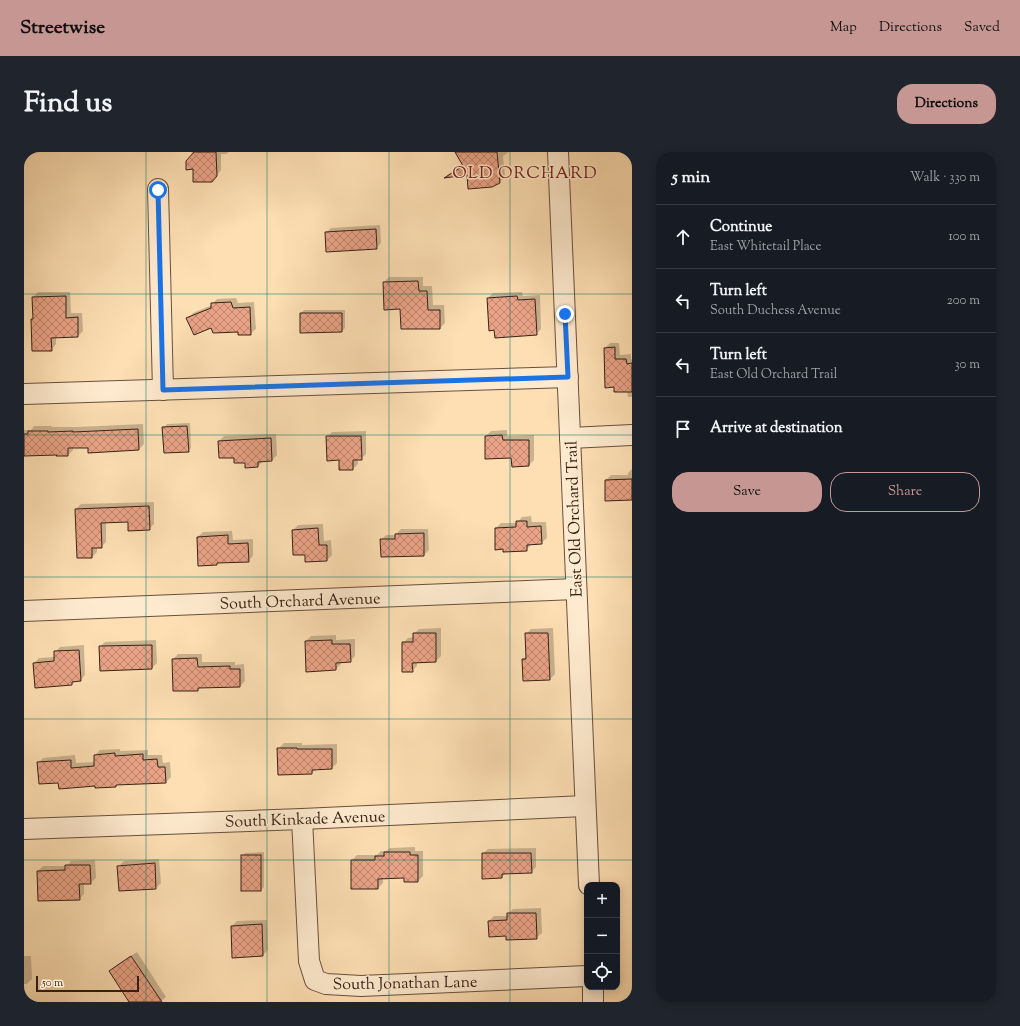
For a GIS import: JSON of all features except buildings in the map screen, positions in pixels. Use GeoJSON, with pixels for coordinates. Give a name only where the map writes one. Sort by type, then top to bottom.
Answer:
{"type":"FeatureCollection","features":[{"type":"Feature","properties":{"kind":"street","name":"East Old Orchard Trail"},"geometry":{"type":"LineString","coordinates":[[558,152],[588,882]]}},
{"type":"Feature","properties":{"kind":"street"},"geometry":{"type":"LineString","coordinates":[[158,190],[163,390]]}},
{"type":"Feature","properties":{"kind":"street"},"geometry":{"type":"LineString","coordinates":[[24,394],[568,377]]}},
{"type":"Feature","properties":{"kind":"street"},"geometry":{"type":"LineString","coordinates":[[570,438],[632,435]]}},
{"type":"Feature","properties":{"kind":"street","name":"South Orchard Avenue"},"geometry":{"type":"LineString","coordinates":[[24,611],[576,588]]}},
{"type":"Feature","properties":{"kind":"street","name":"South Kinkade Avenue"},"geometry":{"type":"LineString","coordinates":[[24,829],[302,819],[585,806]]}},
{"type":"Feature","properties":{"kind":"street","name":"South Jonathan Lane"},"geometry":{"type":"LineString","coordinates":[[302,819],[309,961],[315,980],[326,984],[360,986],[584,976]]}},
{"type":"Feature","properties":{"kind":"street"},"geometry":{"type":"LineString","coordinates":[[593,990],[593,1002]]}},
{"type":"Feature","properties":{"kind":"district","name":"OLD ORCHARD"},"geometry":{"type":"Point","coordinates":[525,172]}},
{"type":"Feature","properties":{"kind":"route"},"geometry":{"type":"LineString","coordinates":[[158,190],[163,390],[568,377],[565,314]]}}]}
